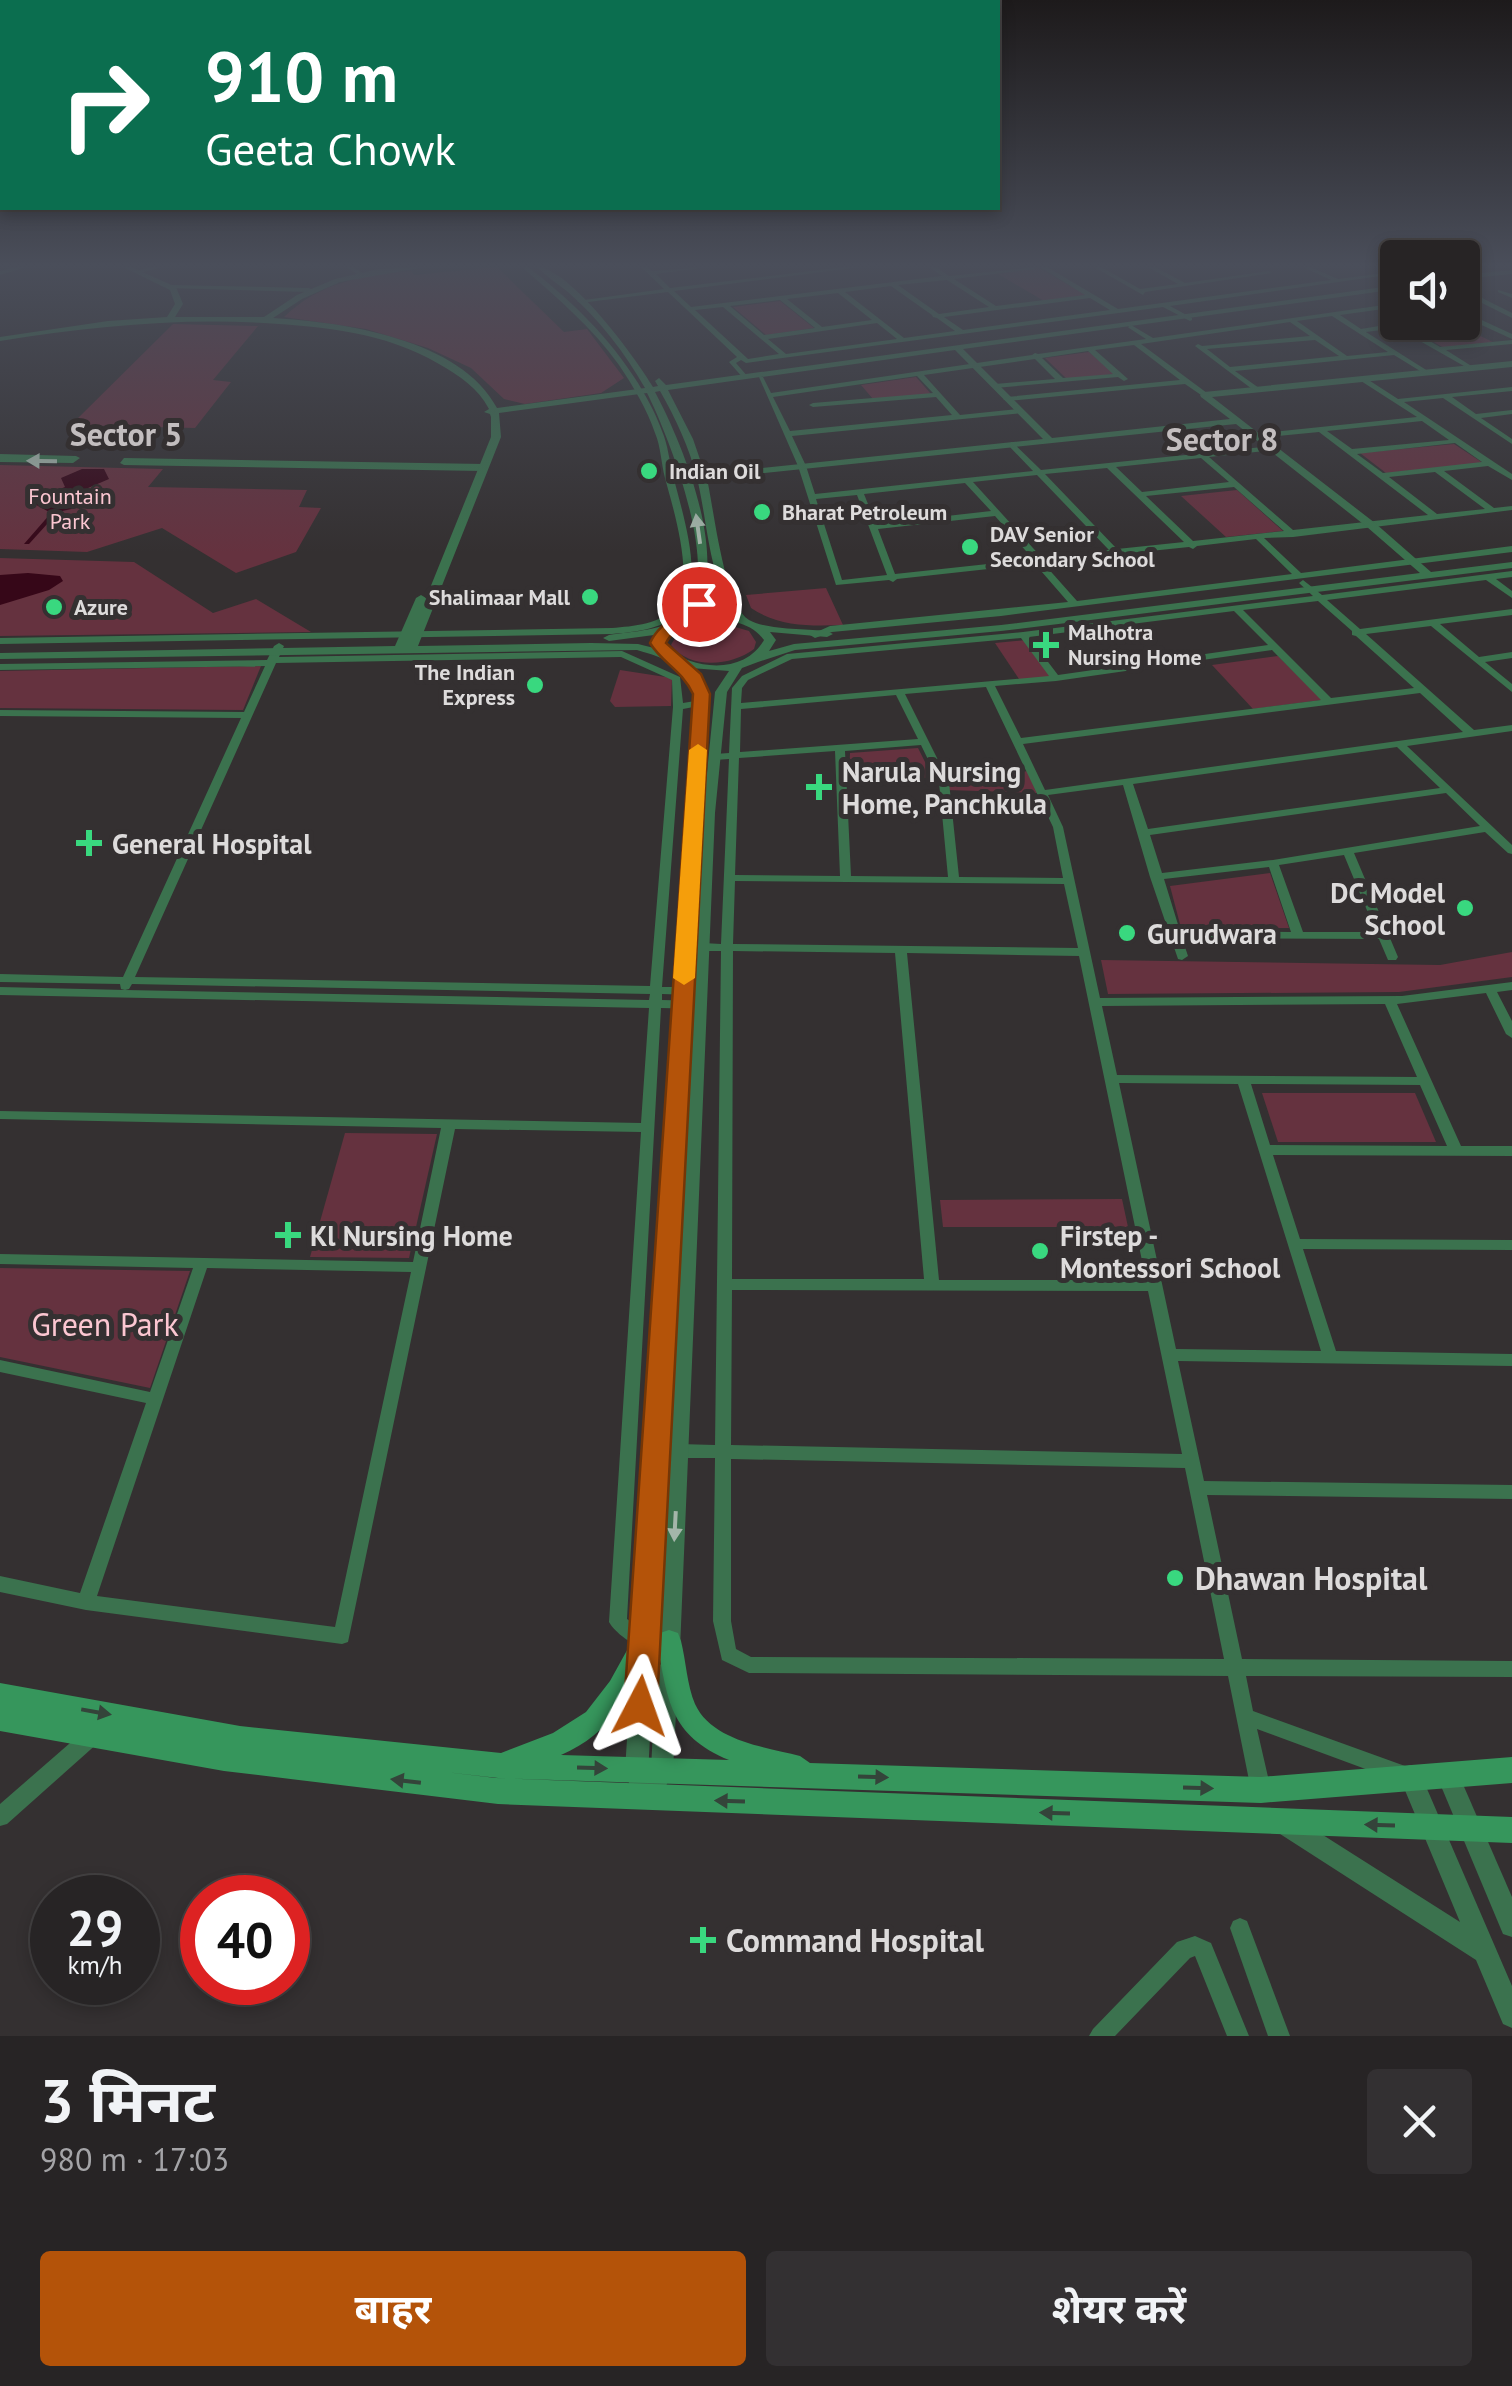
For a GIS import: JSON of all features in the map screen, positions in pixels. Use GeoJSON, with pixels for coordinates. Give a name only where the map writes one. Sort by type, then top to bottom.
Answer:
{"type":"FeatureCollection","features":[{"type":"Feature","properties":{"kind":"main road"},"geometry":{"type":"LineString","coordinates":[[496,1765],[560,1745],[599,1720],[657,1641]]}},
{"type":"Feature","properties":{"kind":"main road"},"geometry":{"type":"LineString","coordinates":[[657,1641],[685,1711],[699,1732],[731,1748],[820,1776]]}},
{"type":"Feature","properties":{"kind":"main road"},"geometry":{"type":"LineString","coordinates":[[0,1695],[240,1738],[496,1765],[1260,1790],[1512,1770]]}},
{"type":"Feature","properties":{"kind":"main road"},"geometry":{"type":"LineString","coordinates":[[0,1719],[224,1760],[498,1791],[1512,1830]]}},
{"type":"Feature","properties":{"kind":"street"},"geometry":{"type":"LineString","coordinates":[[408,643],[480,468],[492,413],[449,369],[435,362]]}},
{"type":"Feature","properties":{"kind":"street"},"geometry":{"type":"LineString","coordinates":[[0,667],[275,655],[529,637],[641,627],[670,616],[680,606],[686,590],[684,522],[660,436],[620,362]]}},
{"type":"Feature","properties":{"kind":"street"},"geometry":{"type":"LineString","coordinates":[[635,362],[658,390],[702,477],[720,570],[730,604],[742,619]]}},
{"type":"Feature","properties":{"kind":"street"},"geometry":{"type":"LineString","coordinates":[[732,362],[744,377]]}},
{"type":"Feature","properties":{"kind":"street"},"geometry":{"type":"LineString","coordinates":[[492,413],[859,362]]}},
{"type":"Feature","properties":{"kind":"street"},"geometry":{"type":"LineString","coordinates":[[658,390],[870,362]]}},
{"type":"Feature","properties":{"kind":"street"},"geometry":{"type":"LineString","coordinates":[[768,395],[988,362]]}},
{"type":"Feature","properties":{"kind":"street"},"geometry":{"type":"LineString","coordinates":[[1041,362],[1062,381]]}},
{"type":"Feature","properties":{"kind":"street"},"geometry":{"type":"LineString","coordinates":[[1105,362],[1134,387]]}},
{"type":"Feature","properties":{"kind":"street"},"geometry":{"type":"LineString","coordinates":[[1161,362],[1371,525],[1420,568]]}},
{"type":"Feature","properties":{"kind":"street"},"geometry":{"type":"LineString","coordinates":[[1220,362],[1256,390]]}},
{"type":"Feature","properties":{"kind":"street"},"geometry":{"type":"LineString","coordinates":[[1230,369],[1304,362]]}},
{"type":"Feature","properties":{"kind":"street"},"geometry":{"type":"LineString","coordinates":[[1409,362],[1427,373]]}},
{"type":"Feature","properties":{"kind":"street"},"geometry":{"type":"LineString","coordinates":[[1460,362],[1471,368]]}},
{"type":"Feature","properties":{"kind":"street"},"geometry":{"type":"LineString","coordinates":[[972,364],[1049,440]]}},
{"type":"Feature","properties":{"kind":"street"},"geometry":{"type":"LineString","coordinates":[[1204,395],[1512,364]]}},
{"type":"Feature","properties":{"kind":"street"},"geometry":{"type":"LineString","coordinates":[[918,374],[958,416]]}},
{"type":"Feature","properties":{"kind":"street"},"geometry":{"type":"LineString","coordinates":[[995,386],[1121,376]]}},
{"type":"Feature","properties":{"kind":"street"},"geometry":{"type":"LineString","coordinates":[[761,378],[802,466],[839,584],[1512,508]]}},
{"type":"Feature","properties":{"kind":"street"},"geometry":{"type":"LineString","coordinates":[[1364,379],[1512,478]]}},
{"type":"Feature","properties":{"kind":"street"},"geometry":{"type":"LineString","coordinates":[[1007,398],[1187,382]]}},
{"type":"Feature","properties":{"kind":"street"},"geometry":{"type":"LineString","coordinates":[[1396,401],[1512,389]]}},
{"type":"Feature","properties":{"kind":"street"},"geometry":{"type":"LineString","coordinates":[[658,390],[689,478],[704,566],[699,604],[684,620]]}},
{"type":"Feature","properties":{"kind":"street"},"geometry":{"type":"LineString","coordinates":[[806,390],[827,430]]}},
{"type":"Feature","properties":{"kind":"street"},"geometry":{"type":"LineString","coordinates":[[813,405],[938,394]]}},
{"type":"Feature","properties":{"kind":"street"},"geometry":{"type":"LineString","coordinates":[[1445,396],[1509,438]]}},
{"type":"Feature","properties":{"kind":"street"},"geometry":{"type":"LineString","coordinates":[[786,434],[1019,410]]}},
{"type":"Feature","properties":{"kind":"street"},"geometry":{"type":"LineString","coordinates":[[1474,416],[1512,412]]}},
{"type":"Feature","properties":{"kind":"street"},"geometry":{"type":"LineString","coordinates":[[1257,436],[1423,419]]}},
{"type":"Feature","properties":{"kind":"street"},"geometry":{"type":"LineString","coordinates":[[702,477],[1239,421]]}},
{"type":"Feature","properties":{"kind":"street"},"geometry":{"type":"LineString","coordinates":[[1320,429],[1436,517]]}},
{"type":"Feature","properties":{"kind":"street"},"geometry":{"type":"LineString","coordinates":[[1350,452],[1457,441]]}},
{"type":"Feature","properties":{"kind":"street"},"geometry":{"type":"LineString","coordinates":[[1012,444],[1117,554]]}},
{"type":"Feature","properties":{"kind":"street"},"geometry":{"type":"LineString","coordinates":[[811,497],[1272,448]]}},
{"type":"Feature","properties":{"kind":"street"},"geometry":{"type":"LineString","coordinates":[[1202,455],[1293,534]]}},
{"type":"Feature","properties":{"kind":"street"},"geometry":{"type":"LineString","coordinates":[[0,458],[76,458],[73,461],[0,458]]}},
{"type":"Feature","properties":{"kind":"street"},"geometry":{"type":"LineString","coordinates":[[666,460],[685,464]]}},
{"type":"Feature","properties":{"kind":"street"},"geometry":{"type":"LineString","coordinates":[[136,461],[480,468]]}},
{"type":"Feature","properties":{"kind":"street"},"geometry":{"type":"LineString","coordinates":[[1381,476],[1490,463]]}},
{"type":"Feature","properties":{"kind":"street"},"geometry":{"type":"LineString","coordinates":[[1110,466],[1193,546]]}},
{"type":"Feature","properties":{"kind":"street"},"geometry":{"type":"LineString","coordinates":[[1436,469],[1492,510]]}},
{"type":"Feature","properties":{"kind":"street"},"geometry":{"type":"LineString","coordinates":[[667,472],[689,478]]}},
{"type":"Feature","properties":{"kind":"street"},"geometry":{"type":"LineString","coordinates":[[968,482],[1075,604]]}},
{"type":"Feature","properties":{"kind":"street"},"geometry":{"type":"LineString","coordinates":[[1138,494],[1235,484]]}},
{"type":"Feature","properties":{"kind":"street"},"geometry":{"type":"LineString","coordinates":[[860,494],[892,579]]}},
{"type":"Feature","properties":{"kind":"street"},"geometry":{"type":"LineString","coordinates":[[872,526],[997,513]]}},
{"type":"Feature","properties":{"kind":"street"},"geometry":{"type":"LineString","coordinates":[[1259,538],[1355,632],[1472,734]]}},
{"type":"Feature","properties":{"kind":"street"},"geometry":{"type":"LineString","coordinates":[[529,637],[603,639],[664,630],[684,620],[713,616],[742,619],[761,628],[815,635],[992,621],[1307,587],[1512,553]]}},
{"type":"Feature","properties":{"kind":"street"},"geometry":{"type":"LineString","coordinates":[[1512,565],[1420,568],[1307,587],[1237,609],[1023,635],[790,656],[759,670],[737,688],[727,948],[722,1620],[728,1654],[749,1664],[1512,1669]]}},
{"type":"Feature","properties":{"kind":"street"},"geometry":{"type":"LineString","coordinates":[[815,635],[830,629],[1075,604],[1512,574]]}},
{"type":"Feature","properties":{"kind":"street"},"geometry":{"type":"LineString","coordinates":[[1488,577],[1512,595]]}},
{"type":"Feature","properties":{"kind":"street"},"geometry":{"type":"LineString","coordinates":[[0,641],[638,646],[714,668],[794,646],[1258,601]]}},
{"type":"Feature","properties":{"kind":"street"},"geometry":{"type":"LineString","coordinates":[[1237,609],[1329,702]]}},
{"type":"Feature","properties":{"kind":"street"},"geometry":{"type":"LineString","coordinates":[[1355,632],[1512,612]]}},
{"type":"Feature","properties":{"kind":"street"},"geometry":{"type":"LineString","coordinates":[[1432,622],[1512,689]]}},
{"type":"Feature","properties":{"kind":"street"},"geometry":{"type":"LineString","coordinates":[[644,1797],[657,1641],[692,998],[721,692],[746,662],[768,647],[767,634],[761,628]]}},
{"type":"Feature","properties":{"kind":"street"},"geometry":{"type":"LineString","coordinates":[[664,630],[658,643],[694,678],[701,702],[696,780],[696,947]]}},
{"type":"Feature","properties":{"kind":"street"},"geometry":{"type":"LineString","coordinates":[[1023,635],[1056,678]]}},
{"type":"Feature","properties":{"kind":"street"},"geometry":{"type":"LineString","coordinates":[[840,642],[855,651]]}},
{"type":"Feature","properties":{"kind":"street"},"geometry":{"type":"LineString","coordinates":[[736,706],[1056,678],[1275,648]]}},
{"type":"Feature","properties":{"kind":"street"},"geometry":{"type":"LineString","coordinates":[[0,653],[622,654],[677,679],[618,1622],[657,1641]]}},
{"type":"Feature","properties":{"kind":"street"},"geometry":{"type":"LineString","coordinates":[[125,986],[275,655]]}},
{"type":"Feature","properties":{"kind":"street"},"geometry":{"type":"LineString","coordinates":[[1478,660],[1512,655]]}},
{"type":"Feature","properties":{"kind":"street"},"geometry":{"type":"LineString","coordinates":[[990,685],[1058,827],[1260,1790]]}},
{"type":"Feature","properties":{"kind":"street"},"geometry":{"type":"LineString","coordinates":[[1016,742],[1419,690]]}},
{"type":"Feature","properties":{"kind":"street"},"geometry":{"type":"LineString","coordinates":[[900,694],[944,782],[954,881]]}},
{"type":"Feature","properties":{"kind":"street"},"geometry":{"type":"LineString","coordinates":[[678,706],[701,702]]}},
{"type":"Feature","properties":{"kind":"street"},"geometry":{"type":"LineString","coordinates":[[0,713],[247,716]]}},
{"type":"Feature","properties":{"kind":"street"},"geometry":{"type":"LineString","coordinates":[[1044,793],[1507,729],[1512,739]]}},
{"type":"Feature","properties":{"kind":"street"},"geometry":{"type":"LineString","coordinates":[[715,757],[924,742]]}},
{"type":"Feature","properties":{"kind":"street"},"geometry":{"type":"LineString","coordinates":[[1401,744],[1512,851]]}},
{"type":"Feature","properties":{"kind":"street"},"geometry":{"type":"LineString","coordinates":[[840,748],[846,880]]}},
{"type":"Feature","properties":{"kind":"street"},"geometry":{"type":"LineString","coordinates":[[672,779],[696,780]]}},
{"type":"Feature","properties":{"kind":"street"},"geometry":{"type":"LineString","coordinates":[[1128,784],[1182,956]]}},
{"type":"Feature","properties":{"kind":"street"},"geometry":{"type":"LineString","coordinates":[[1144,833],[1448,790]]}},
{"type":"Feature","properties":{"kind":"street"},"geometry":{"type":"LineString","coordinates":[[1156,877],[1273,863],[1488,828]]}},
{"type":"Feature","properties":{"kind":"street"},"geometry":{"type":"LineString","coordinates":[[1348,851],[1392,957]]}},
{"type":"Feature","properties":{"kind":"street"},"geometry":{"type":"LineString","coordinates":[[1273,863],[1298,934]]}},
{"type":"Feature","properties":{"kind":"street"},"geometry":{"type":"LineString","coordinates":[[730,878],[1068,882]]}},
{"type":"Feature","properties":{"kind":"street"},"geometry":{"type":"LineString","coordinates":[[1175,934],[1384,936]]}},
{"type":"Feature","properties":{"kind":"street"},"geometry":{"type":"LineString","coordinates":[[696,947],[1084,952]]}},
{"type":"Feature","properties":{"kind":"street"},"geometry":{"type":"LineString","coordinates":[[902,950],[932,1285]]}},
{"type":"Feature","properties":{"kind":"street"},"geometry":{"type":"LineString","coordinates":[[0,978],[125,986],[692,998]]}},
{"type":"Feature","properties":{"kind":"street"},"geometry":{"type":"LineString","coordinates":[[0,990],[125,986]]}},
{"type":"Feature","properties":{"kind":"street"},"geometry":{"type":"LineString","coordinates":[[1095,1002],[1388,1000],[1512,986]]}},
{"type":"Feature","properties":{"kind":"street"},"geometry":{"type":"LineString","coordinates":[[1491,991],[1512,1034]]}},
{"type":"Feature","properties":{"kind":"street"},"geometry":{"type":"LineString","coordinates":[[649,1770],[657,1641],[679,1451],[692,998]]}},
{"type":"Feature","properties":{"kind":"street"},"geometry":{"type":"LineString","coordinates":[[1388,1000],[1456,1151]]}},
{"type":"Feature","properties":{"kind":"street"},"geometry":{"type":"LineString","coordinates":[[1110,1079],[1424,1081]]}},
{"type":"Feature","properties":{"kind":"street"},"geometry":{"type":"LineString","coordinates":[[1244,1080],[1330,1357]]}},
{"type":"Feature","properties":{"kind":"street"},"geometry":{"type":"LineString","coordinates":[[0,1114],[647,1128]]}},
{"type":"Feature","properties":{"kind":"street"},"geometry":{"type":"LineString","coordinates":[[0,1584],[86,1602],[342,1636],[448,1124]]}},
{"type":"Feature","properties":{"kind":"street"},"geometry":{"type":"LineString","coordinates":[[1266,1150],[1512,1152]]}},
{"type":"Feature","properties":{"kind":"street"},"geometry":{"type":"LineString","coordinates":[[1296,1244],[1512,1245]]}},
{"type":"Feature","properties":{"kind":"street"},"geometry":{"type":"LineString","coordinates":[[0,1259],[419,1267]]}},
{"type":"Feature","properties":{"kind":"street"},"geometry":{"type":"LineString","coordinates":[[86,1602],[202,1263]]}},
{"type":"Feature","properties":{"kind":"street"},"geometry":{"type":"LineString","coordinates":[[724,1284],[1155,1286]]}},
{"type":"Feature","properties":{"kind":"street"},"geometry":{"type":"LineString","coordinates":[[1169,1355],[1512,1360]]}},
{"type":"Feature","properties":{"kind":"street"},"geometry":{"type":"LineString","coordinates":[[0,1366],[156,1399]]}},
{"type":"Feature","properties":{"kind":"street"},"geometry":{"type":"LineString","coordinates":[[679,1451],[1191,1460]]}},
{"type":"Feature","properties":{"kind":"street"},"geometry":{"type":"LineString","coordinates":[[1197,1488],[1512,1492]]}},
{"type":"Feature","properties":{"kind":"street"},"geometry":{"type":"LineString","coordinates":[[1245,1716],[1410,1776],[1512,2015]]}},
{"type":"Feature","properties":{"kind":"street"},"geometry":{"type":"LineString","coordinates":[[0,1817],[92,1736]]}},
{"type":"Feature","properties":{"kind":"street"},"geometry":{"type":"LineString","coordinates":[[1447,1774],[1512,1925]]}},
{"type":"Feature","properties":{"kind":"street"},"geometry":{"type":"LineString","coordinates":[[1281,1822],[1484,1950]]}},
{"type":"Feature","properties":{"kind":"street"},"geometry":{"type":"LineString","coordinates":[[1240,1928],[1279,2036]]}},
{"type":"Feature","properties":{"kind":"street"},"geometry":{"type":"LineString","coordinates":[[1100,2036],[1184,1949],[1195,1946],[1204,1950],[1238,2036]]}},
{"type":"Feature","properties":{"kind":"green space"},"geometry":{"type":"Polygon","coordinates":[[[135,362],[228,362],[213,380],[231,382],[195,428],[71,425],[135,362]]]}},
{"type":"Feature","properties":{"kind":"green space"},"geometry":{"type":"Polygon","coordinates":[[[458,362],[612,362],[624,378],[601,393],[525,404],[504,399],[471,368],[458,362]]]}},
{"type":"Feature","properties":{"kind":"green space"},"geometry":{"type":"Polygon","coordinates":[[[1049,362],[1101,362],[1115,374],[1067,379],[1049,362]]]}},
{"type":"Feature","properties":{"kind":"green space"},"geometry":{"type":"Polygon","coordinates":[[[916,377],[931,394],[873,399],[861,385],[916,377]]]}},
{"type":"Feature","properties":{"kind":"green space"},"geometry":{"type":"Polygon","coordinates":[[[1454,444],[1483,463],[1386,473],[1360,453],[1454,444]]]}},
{"type":"Feature","properties":{"kind":"green space","name":"Fountain Park"},"geometry":{"type":"Polygon","coordinates":[[[0,465],[163,469],[148,487],[307,490],[299,507],[321,508],[296,552],[236,573],[162,528],[87,552],[0,549],[0,465]]]}},
{"type":"Feature","properties":{"kind":"green space"},"geometry":{"type":"Polygon","coordinates":[[[1237,490],[1283,531],[1226,537],[1181,496],[1237,490]]]}},
{"type":"Feature","properties":{"kind":"green space"},"geometry":{"type":"Polygon","coordinates":[[[0,558],[134,562],[213,613],[256,599],[311,632],[0,636],[0,558]]]}},
{"type":"Feature","properties":{"kind":"green space"},"geometry":{"type":"Polygon","coordinates":[[[826,588],[843,625],[807,625],[773,619],[751,608],[746,595],[826,588]]]}},
{"type":"Feature","properties":{"kind":"green space"},"geometry":{"type":"Polygon","coordinates":[[[718,622],[749,631],[756,642],[754,649],[734,659],[711,663],[688,659],[671,645],[679,631],[718,622]]]}},
{"type":"Feature","properties":{"kind":"green space"},"geometry":{"type":"Polygon","coordinates":[[[1026,640],[1053,678],[1021,682],[995,643],[1026,640]]]}},
{"type":"Feature","properties":{"kind":"green space"},"geometry":{"type":"Polygon","coordinates":[[[1278,656],[1322,700],[1253,709],[1212,665],[1278,656]]]}},
{"type":"Feature","properties":{"kind":"green space"},"geometry":{"type":"Polygon","coordinates":[[[261,666],[243,710],[0,708],[0,671],[261,666]]]}},
{"type":"Feature","properties":{"kind":"green space"},"geometry":{"type":"Polygon","coordinates":[[[620,670],[672,678],[671,706],[615,707],[610,701],[620,670]]]}},
{"type":"Feature","properties":{"kind":"green space"},"geometry":{"type":"Polygon","coordinates":[[[918,748],[933,778],[849,777],[850,753],[918,748]]]}},
{"type":"Feature","properties":{"kind":"green space"},"geometry":{"type":"Polygon","coordinates":[[[1030,771],[1038,793],[946,790],[943,778],[1030,771]]]}},
{"type":"Feature","properties":{"kind":"green space"},"geometry":{"type":"Polygon","coordinates":[[[1270,873],[1289,928],[1181,928],[1170,886],[1270,873]]]}},
{"type":"Feature","properties":{"kind":"green space"},"geometry":{"type":"Polygon","coordinates":[[[1512,952],[1512,977],[1399,992],[1108,994],[1101,960],[1440,965],[1512,952]]]}},
{"type":"Feature","properties":{"kind":"green space"},"geometry":{"type":"Polygon","coordinates":[[[1262,1093],[1415,1093],[1436,1142],[1278,1142],[1262,1093]]]}},
{"type":"Feature","properties":{"kind":"green space"},"geometry":{"type":"Polygon","coordinates":[[[345,1133],[437,1134],[409,1258],[310,1257],[345,1133]]]}},
{"type":"Feature","properties":{"kind":"green space"},"geometry":{"type":"Polygon","coordinates":[[[1122,1199],[1128,1227],[943,1227],[940,1200],[1122,1199]]]}},
{"type":"Feature","properties":{"kind":"green space","name":"Green Park"},"geometry":{"type":"Polygon","coordinates":[[[0,1268],[190,1271],[150,1388],[0,1357],[0,1268]]]}},
{"type":"Feature","properties":{"kind":"shaded area"},"geometry":{"type":"Polygon","coordinates":[[[82,469],[104,469],[109,479],[88,488],[98,503],[58,512],[29,544],[24,544],[51,513],[29,501],[65,487],[61,478],[82,469]]]}},
{"type":"Feature","properties":{"kind":"shaded area"},"geometry":{"type":"Polygon","coordinates":[[[0,575],[60,576],[63,581],[49,590],[0,605],[0,575]]]}},
{"type":"Feature","properties":{"kind":"slow traffic"},"geometry":{"type":"LineString","coordinates":[[684,978],[698,750]]}},
{"type":"Feature","properties":{"kind":"place","name":"Indian Oil"},"geometry":{"type":"Point","coordinates":[649,471]}},
{"type":"Feature","properties":{"kind":"place","name":"Bharat Petroleum"},"geometry":{"type":"Point","coordinates":[762,512]}},
{"type":"Feature","properties":{"kind":"place","name":"DAV Senior Secondary School"},"geometry":{"type":"Point","coordinates":[970,547]}},
{"type":"Feature","properties":{"kind":"place","name":"Shalimaar Mall"},"geometry":{"type":"Point","coordinates":[590,597]}},
{"type":"Feature","properties":{"kind":"place","name":"Azure"},"geometry":{"type":"Point","coordinates":[54,607]}},
{"type":"Feature","properties":{"kind":"place","name":"Malhotra Nursing Home"},"geometry":{"type":"Point","coordinates":[1046,645]}},
{"type":"Feature","properties":{"kind":"place","name":"The Indian Express"},"geometry":{"type":"Point","coordinates":[535,685]}},
{"type":"Feature","properties":{"kind":"place","name":"Narula Nursing Home, Panchkula"},"geometry":{"type":"Point","coordinates":[819,787]}},
{"type":"Feature","properties":{"kind":"place","name":"General Hospital"},"geometry":{"type":"Point","coordinates":[89,843]}},
{"type":"Feature","properties":{"kind":"place","name":"DC Model School"},"geometry":{"type":"Point","coordinates":[1465,908]}},
{"type":"Feature","properties":{"kind":"place","name":"Gurudwara"},"geometry":{"type":"Point","coordinates":[1127,933]}},
{"type":"Feature","properties":{"kind":"place","name":"Kl Nursing Home"},"geometry":{"type":"Point","coordinates":[288,1235]}},
{"type":"Feature","properties":{"kind":"place","name":"Firstep - Montessori School"},"geometry":{"type":"Point","coordinates":[1040,1251]}},
{"type":"Feature","properties":{"kind":"place","name":"Dhawan Hospital"},"geometry":{"type":"Point","coordinates":[1175,1578]}},
{"type":"Feature","properties":{"kind":"place","name":"Command Hospital"},"geometry":{"type":"Point","coordinates":[703,1940]}},
{"type":"Feature","properties":{"kind":"district","name":"Sector 5"},"geometry":{"type":"Point","coordinates":[126,434]}},
{"type":"Feature","properties":{"kind":"district","name":"Sector 8"},"geometry":{"type":"Point","coordinates":[1222,439]}},
{"type":"Feature","properties":{"kind":"route"},"geometry":{"type":"LineString","coordinates":[[640,1706],[702,694],[694,678],[666,655],[658,643],[664,630],[684,620],[699,604]]}}]}
